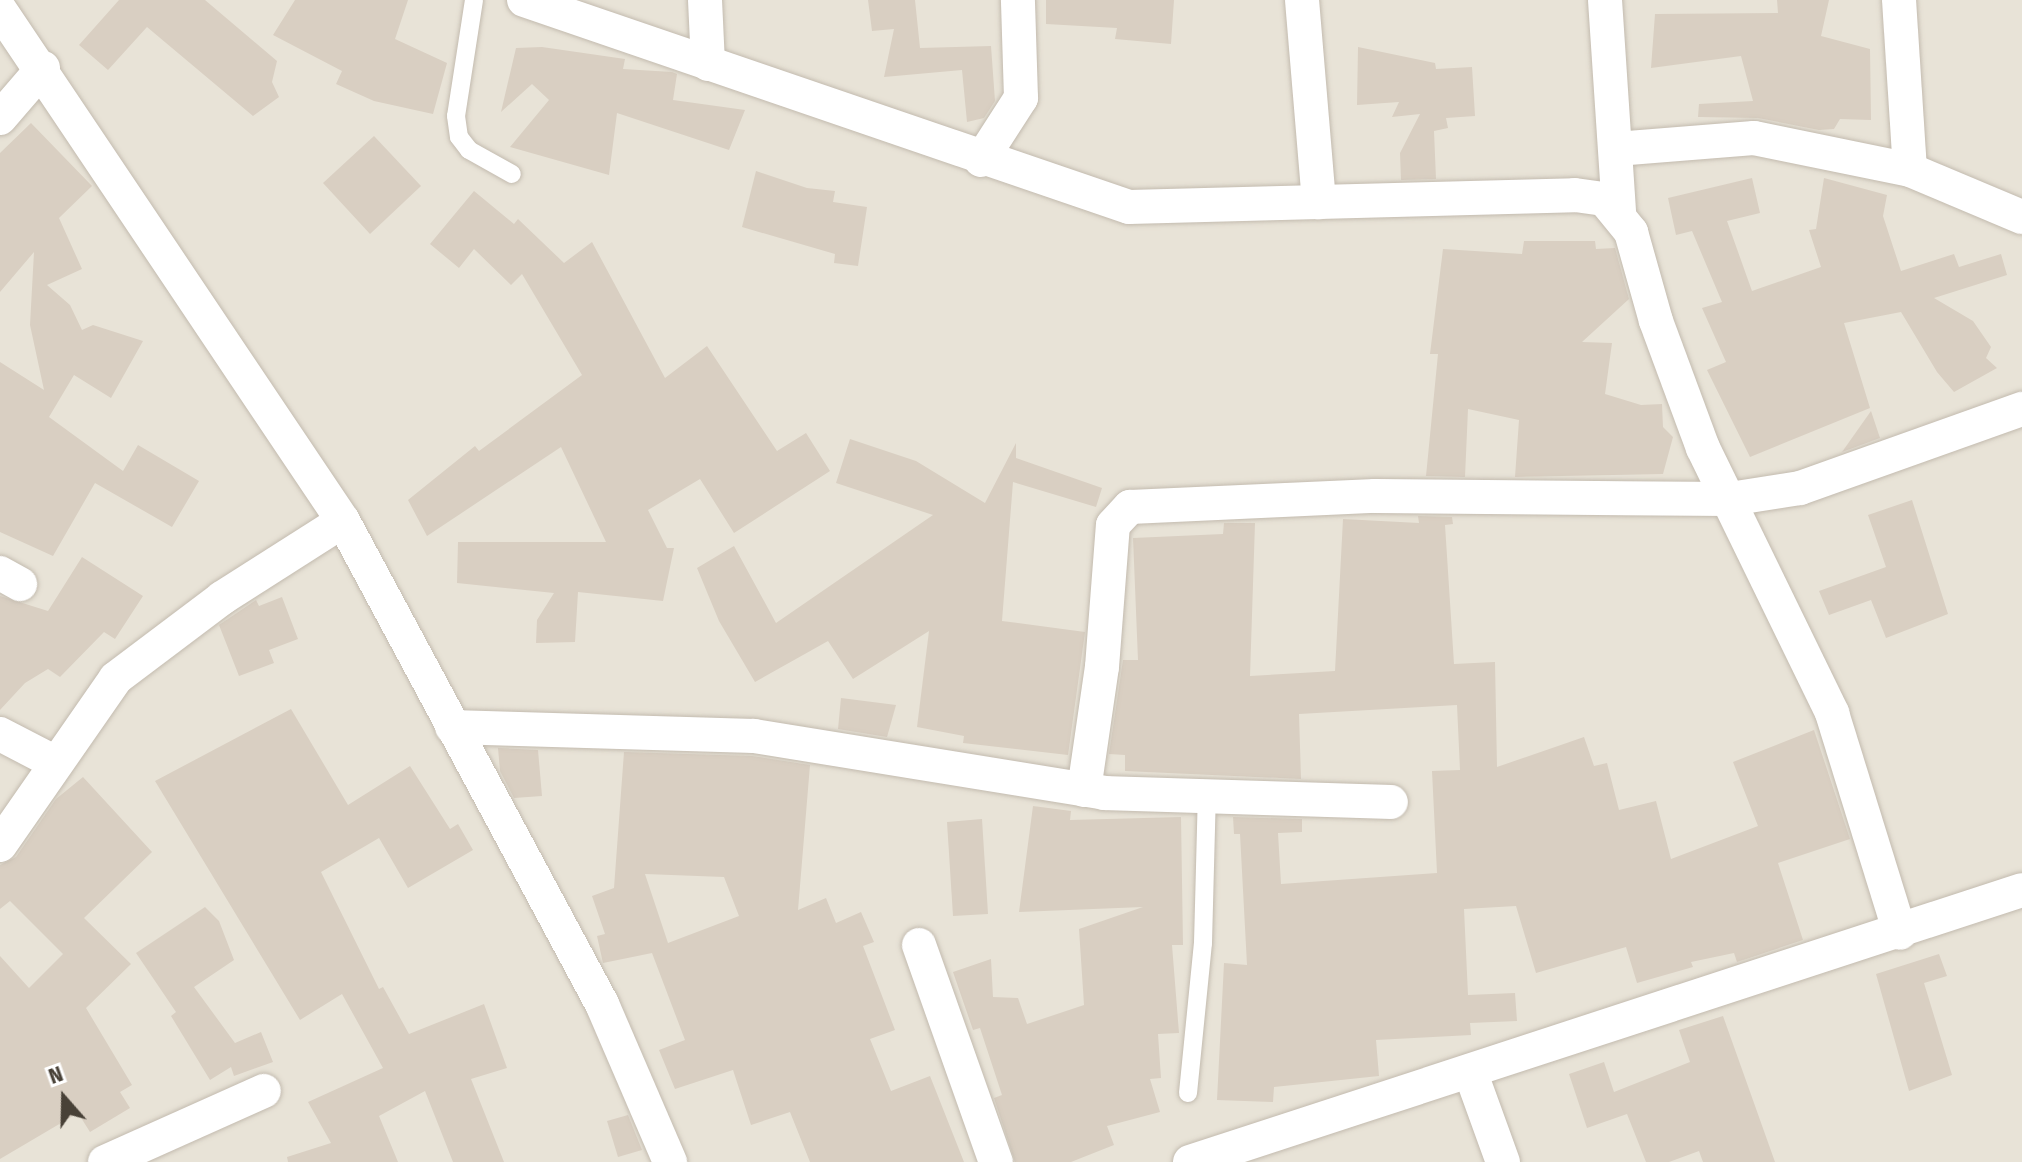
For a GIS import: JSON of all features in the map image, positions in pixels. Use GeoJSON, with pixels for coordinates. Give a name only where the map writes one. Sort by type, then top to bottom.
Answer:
{"type":"FeatureCollection","features":[{"type":"Feature","properties":{"kind":"street"},"geometry":{"type":"LineString","coordinates":[[524,0],[981,160],[1129,207],[1575,195],[1604,199],[1619,213],[1631,232],[1680,389],[1832,713],[1900,933]]}},
{"type":"Feature","properties":{"kind":"street"},"geometry":{"type":"LineString","coordinates":[[705,0],[708,64]]}},
{"type":"Feature","properties":{"kind":"street"},"geometry":{"type":"LineString","coordinates":[[981,160],[1021,98],[1018,0]]}},
{"type":"Feature","properties":{"kind":"street"},"geometry":{"type":"LineString","coordinates":[[1302,0],[1319,202]]}},
{"type":"Feature","properties":{"kind":"street"},"geometry":{"type":"LineString","coordinates":[[1605,0],[1619,213]]}},
{"type":"Feature","properties":{"kind":"street"},"geometry":{"type":"LineString","coordinates":[[1899,0],[1910,170]]}},
{"type":"Feature","properties":{"kind":"street"},"geometry":{"type":"LineString","coordinates":[[0,10],[43,68],[343,521],[602,1004],[670,1162]]}},
{"type":"Feature","properties":{"kind":"street"},"geometry":{"type":"LineString","coordinates":[[0,118],[43,68]]}},
{"type":"Feature","properties":{"kind":"street"},"geometry":{"type":"LineString","coordinates":[[1616,149],[1754,138],[1910,170],[2022,217]]}},
{"type":"Feature","properties":{"kind":"street"},"geometry":{"type":"LineString","coordinates":[[1084,790],[1102,667],[1113,525],[1130,507],[1375,496],[1730,499],[1800,488],[2022,409]]}},
{"type":"Feature","properties":{"kind":"street"},"geometry":{"type":"LineString","coordinates":[[0,845],[54,762],[127,669],[222,598],[343,521]]}},
{"type":"Feature","properties":{"kind":"street"},"geometry":{"type":"LineString","coordinates":[[452,727],[754,736],[1084,790],[1391,802]]}},
{"type":"Feature","properties":{"kind":"street"},"geometry":{"type":"LineString","coordinates":[[0,734],[54,762]]}},
{"type":"Feature","properties":{"kind":"street"},"geometry":{"type":"LineString","coordinates":[[1190,1162],[1900,933],[2022,890]]}},
{"type":"Feature","properties":{"kind":"street"},"geometry":{"type":"LineString","coordinates":[[919,945],[996,1162]]}},
{"type":"Feature","properties":{"kind":"street"},"geometry":{"type":"LineString","coordinates":[[1470,1071],[1503,1162]]}},
{"type":"Feature","properties":{"kind":"street"},"geometry":{"type":"LineString","coordinates":[[105,1162],[264,1091]]}},
{"type":"Feature","properties":{"kind":"lane"},"geometry":{"type":"LineString","coordinates":[[474,0],[456,116],[459,137],[469,150],[512,174]]}},
{"type":"Feature","properties":{"kind":"lane"},"geometry":{"type":"LineString","coordinates":[[1188,1093],[1203,943],[1207,794]]}},
{"type":"Feature","properties":{"kind":"shaded area"},"geometry":{"type":"Polygon","coordinates":[[[0,0],[2022,0],[2022,1162],[0,1162],[0,0]]]}},
{"type":"Feature","properties":{"kind":"building"},"geometry":{"type":"Polygon","coordinates":[[[119,0],[205,0],[277,61],[272,82],[279,97],[253,116],[147,27],[108,70],[79,45],[119,0]]]}},
{"type":"Feature","properties":{"kind":"building"},"geometry":{"type":"Polygon","coordinates":[[[295,0],[408,0],[395,39],[447,63],[433,114],[374,101],[336,84],[342,71],[273,35],[295,0]]]}},
{"type":"Feature","properties":{"kind":"building"},"geometry":{"type":"Polygon","coordinates":[[[868,0],[915,0],[920,48],[991,46],[995,101],[984,118],[967,122],[962,70],[884,77],[894,29],[872,31],[868,0]]]}},
{"type":"Feature","properties":{"kind":"building"},"geometry":{"type":"Polygon","coordinates":[[[1046,0],[1174,0],[1171,44],[1115,39],[1117,28],[1046,24],[1046,0]]]}},
{"type":"Feature","properties":{"kind":"building"},"geometry":{"type":"Polygon","coordinates":[[[1777,0],[1829,0],[1821,36],[1870,49],[1871,120],[1840,119],[1834,129],[1819,130],[1758,118],[1698,117],[1699,104],[1753,101],[1741,56],[1651,68],[1655,14],[1778,13],[1777,0]]]}},
{"type":"Feature","properties":{"kind":"building"},"geometry":{"type":"Polygon","coordinates":[[[542,47],[625,59],[623,69],[672,72],[677,74],[673,100],[745,110],[729,150],[617,113],[609,175],[510,147],[549,100],[532,84],[501,112],[516,48],[542,47]]]}},
{"type":"Feature","properties":{"kind":"building"},"geometry":{"type":"Polygon","coordinates":[[[1358,47],[1435,63],[1436,69],[1472,67],[1475,116],[1446,118],[1448,128],[1434,131],[1436,179],[1401,180],[1400,153],[1420,114],[1392,117],[1399,102],[1357,105],[1358,47]]]}},
{"type":"Feature","properties":{"kind":"building"},"geometry":{"type":"Polygon","coordinates":[[[31,123],[92,186],[59,218],[82,269],[47,285],[70,305],[82,330],[93,325],[143,341],[111,398],[74,375],[49,417],[123,471],[138,445],[199,481],[172,527],[95,483],[53,556],[0,532],[0,362],[44,390],[30,325],[34,252],[0,292],[0,153],[31,123]]]}},
{"type":"Feature","properties":{"kind":"building"},"geometry":{"type":"Polygon","coordinates":[[[374,136],[421,186],[370,234],[323,183],[374,136]]]}},
{"type":"Feature","properties":{"kind":"building"},"geometry":{"type":"Polygon","coordinates":[[[756,171],[807,188],[835,191],[833,202],[867,207],[858,266],[834,263],[835,254],[742,227],[756,171]]]}},
{"type":"Feature","properties":{"kind":"building"},"geometry":{"type":"Polygon","coordinates":[[[1752,178],[1760,213],[1727,221],[1752,291],[1821,267],[1809,230],[1816,229],[1824,178],[1887,195],[1883,216],[1901,271],[1954,254],[1959,267],[2001,254],[2007,275],[1934,298],[1973,321],[1991,347],[1986,358],[1997,368],[1954,392],[1937,372],[1901,312],[1844,323],[1870,408],[1750,457],[1707,370],[1726,362],[1702,308],[1722,302],[1692,231],[1676,235],[1668,198],[1752,178]]]}},
{"type":"Feature","properties":{"kind":"building"},"geometry":{"type":"Polygon","coordinates":[[[474,191],[514,224],[518,219],[564,263],[592,242],[665,378],[707,346],[777,451],[806,433],[830,471],[734,533],[700,479],[648,510],[667,548],[674,548],[663,601],[578,592],[575,642],[536,643],[537,620],[554,593],[457,583],[458,542],[606,542],[561,447],[427,536],[408,500],[475,446],[479,451],[582,375],[522,274],[511,285],[474,249],[459,268],[430,244],[474,191]]]}},
{"type":"Feature","properties":{"kind":"building"},"geometry":{"type":"Polygon","coordinates":[[[1524,241],[1595,241],[1596,249],[1615,248],[1629,299],[1582,342],[1612,343],[1605,394],[1641,405],[1662,404],[1663,427],[1673,437],[1663,474],[1515,477],[1519,420],[1468,409],[1465,477],[1426,476],[1438,354],[1430,354],[1443,249],[1522,254],[1524,241]]]}},
{"type":"Feature","properties":{"kind":"building"},"geometry":{"type":"Polygon","coordinates":[[[1871,411],[1880,438],[1842,452],[1871,411]]]}},
{"type":"Feature","properties":{"kind":"building"},"geometry":{"type":"Polygon","coordinates":[[[850,439],[916,461],[985,503],[1016,443],[1016,458],[1102,488],[1096,507],[1013,482],[1002,621],[1085,632],[1068,755],[963,743],[964,736],[917,727],[929,631],[853,679],[828,641],[755,682],[719,621],[697,568],[734,546],[776,623],[933,515],[836,483],[850,439]]]}},
{"type":"Feature","properties":{"kind":"building"},"geometry":{"type":"Polygon","coordinates":[[[1912,500],[1948,614],[1886,638],[1871,600],[1829,615],[1819,591],[1886,567],[1868,515],[1912,500]]]}},
{"type":"Feature","properties":{"kind":"building"},"geometry":{"type":"Polygon","coordinates":[[[1418,516],[1452,517],[1453,524],[1445,525],[1454,664],[1495,662],[1497,767],[1584,737],[1594,766],[1607,763],[1619,810],[1656,801],[1671,859],[1758,826],[1733,762],[1814,730],[1850,839],[1778,863],[1803,940],[1737,962],[1734,953],[1691,962],[1693,967],[1637,983],[1626,947],[1536,973],[1516,906],[1464,909],[1468,995],[1515,993],[1517,1021],[1470,1023],[1471,1035],[1376,1040],[1379,1076],[1274,1087],[1273,1102],[1217,1100],[1224,963],[1247,965],[1240,834],[1234,834],[1233,817],[1302,819],[1302,832],[1278,833],[1281,884],[1437,873],[1432,771],[1460,770],[1457,705],[1299,714],[1301,779],[1125,771],[1125,755],[1109,754],[1123,660],[1138,660],[1133,538],[1223,534],[1224,523],[1255,523],[1250,676],[1335,671],[1343,519],[1419,523],[1418,516]]]}},
{"type":"Feature","properties":{"kind":"building"},"geometry":{"type":"Polygon","coordinates":[[[82,557],[143,596],[115,639],[104,632],[60,677],[48,669],[25,683],[0,710],[0,596],[48,611],[82,557]]]}},
{"type":"Feature","properties":{"kind":"building"},"geometry":{"type":"Polygon","coordinates":[[[282,597],[298,639],[269,650],[274,663],[239,676],[219,625],[256,600],[259,606],[282,597]]]}},
{"type":"Feature","properties":{"kind":"building"},"geometry":{"type":"Polygon","coordinates":[[[841,698],[896,705],[887,737],[838,729],[841,698]]]}},
{"type":"Feature","properties":{"kind":"building"},"geometry":{"type":"Polygon","coordinates":[[[291,709],[348,805],[410,766],[450,829],[458,824],[473,850],[408,888],[379,838],[321,872],[379,989],[383,987],[409,1034],[484,1004],[507,1068],[471,1079],[504,1162],[453,1162],[425,1091],[379,1116],[398,1162],[288,1162],[287,1157],[331,1143],[308,1102],[383,1068],[342,994],[300,1020],[155,781],[291,709]]]}},
{"type":"Feature","properties":{"kind":"building"},"geometry":{"type":"Polygon","coordinates":[[[498,748],[538,750],[542,796],[514,798],[500,771],[498,748]]]}},
{"type":"Feature","properties":{"kind":"building"},"geometry":{"type":"Polygon","coordinates":[[[624,752],[752,756],[810,765],[798,910],[826,898],[836,923],[861,912],[874,942],[863,946],[895,1030],[870,1039],[891,1091],[930,1076],[964,1162],[810,1162],[790,1112],[751,1125],[733,1070],[675,1089],[659,1050],[685,1040],[652,953],[603,963],[597,936],[605,934],[592,896],[614,888],[624,752]],[[645,874],[668,943],[739,916],[724,877],[645,874]]]}},
{"type":"Feature","properties":{"kind":"building"},"geometry":{"type":"Polygon","coordinates":[[[83,777],[152,852],[84,918],[131,964],[86,1008],[132,1085],[120,1092],[130,1108],[90,1132],[78,1113],[0,1159],[0,956],[29,988],[63,954],[10,901],[0,909],[0,865],[16,857],[56,799],[83,777]]]}},
{"type":"Feature","properties":{"kind":"building"},"geometry":{"type":"Polygon","coordinates":[[[1033,806],[1071,811],[1070,820],[1181,817],[1183,945],[1172,945],[1179,1033],[1158,1034],[1161,1078],[1150,1079],[1160,1112],[1107,1126],[1114,1145],[1071,1162],[1015,1162],[994,1098],[1002,1095],[980,1028],[973,1030],[953,972],[991,959],[993,997],[1018,998],[1027,1024],[1084,1005],[1079,929],[1143,907],[1019,912],[1033,806]]]}},
{"type":"Feature","properties":{"kind":"building"},"geometry":{"type":"Polygon","coordinates":[[[982,819],[988,914],[953,916],[947,822],[982,819]]]}},
{"type":"Feature","properties":{"kind":"building"},"geometry":{"type":"Polygon","coordinates":[[[205,907],[219,921],[234,960],[194,987],[235,1043],[261,1032],[273,1062],[234,1076],[231,1067],[210,1080],[171,1016],[176,1012],[136,953],[205,907]]]}},
{"type":"Feature","properties":{"kind":"building"},"geometry":{"type":"Polygon","coordinates":[[[1939,954],[1947,976],[1924,983],[1952,1075],[1909,1091],[1876,974],[1939,954]]]}},
{"type":"Feature","properties":{"kind":"building"},"geometry":{"type":"Polygon","coordinates":[[[1723,1016],[1775,1162],[1703,1162],[1699,1151],[1669,1162],[1646,1162],[1627,1114],[1587,1128],[1569,1074],[1604,1062],[1614,1092],[1690,1062],[1679,1030],[1723,1016]]]}},
{"type":"Feature","properties":{"kind":"building"},"geometry":{"type":"Polygon","coordinates":[[[628,1115],[642,1150],[618,1157],[607,1121],[628,1115]]]}}]}
